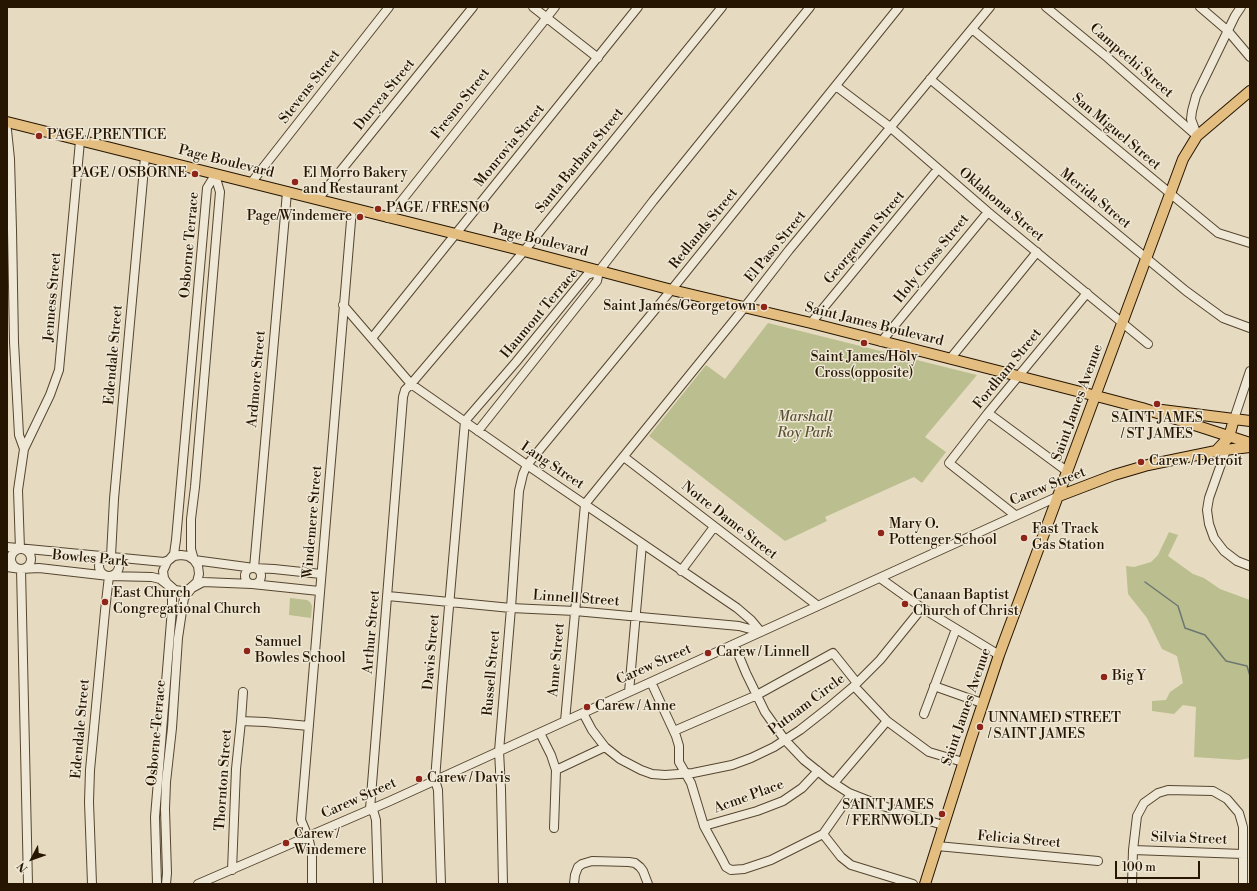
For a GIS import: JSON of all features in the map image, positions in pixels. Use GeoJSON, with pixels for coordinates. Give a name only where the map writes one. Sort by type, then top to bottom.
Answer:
{"type":"FeatureCollection","features":[{"type":"Feature","properties":{"kind":"main road","name":"Saint James Avenue"},"geometry":{"type":"LineString","coordinates":[[925,884],[982,703],[999,655],[1183,159],[1197,136],[1250,91]]}},
{"type":"Feature","properties":{"kind":"main road","name":"Page Boulevard"},"geometry":{"type":"LineString","coordinates":[[7,122],[214,175],[318,199],[352,209],[599,271]]}},
{"type":"Feature","properties":{"kind":"main road","name":"Saint James Boulevard"},"geometry":{"type":"LineString","coordinates":[[599,271],[744,308],[811,323],[1142,408],[1250,443]]}},
{"type":"Feature","properties":{"kind":"main road","name":"Saint James Boulevard"},"geometry":{"type":"LineString","coordinates":[[1142,408],[1234,419]]}},
{"type":"Feature","properties":{"kind":"main road"},"geometry":{"type":"LineString","coordinates":[[1216,450],[1229,437],[1234,419],[1250,421]]}},
{"type":"Feature","properties":{"kind":"main road","name":"Carew Street"},"geometry":{"type":"LineString","coordinates":[[1059,496],[1148,465],[1216,450],[1250,447]]}},
{"type":"Feature","properties":{"kind":"street","name":"Stevens Street"},"geometry":{"type":"LineString","coordinates":[[251,183],[390,7]]}},
{"type":"Feature","properties":{"kind":"street","name":"Duryea Street"},"geometry":{"type":"LineString","coordinates":[[318,199],[473,7]]}},
{"type":"Feature","properties":{"kind":"street"},"geometry":{"type":"LineString","coordinates":[[534,7],[598,58]]}},
{"type":"Feature","properties":{"kind":"street","name":"Fresno Street"},"geometry":{"type":"LineString","coordinates":[[388,218],[547,18],[554,7]]}},
{"type":"Feature","properties":{"kind":"street","name":"Monrovia Street"},"geometry":{"type":"LineString","coordinates":[[372,338],[638,7]]}},
{"type":"Feature","properties":{"kind":"street","name":"Santa Barbara Street"},"geometry":{"type":"LineString","coordinates":[[411,384],[524,251],[722,7]]}},
{"type":"Feature","properties":{"kind":"street","name":"Page Boulevard"},"geometry":{"type":"LineString","coordinates":[[599,271],[653,201],[810,7]]}},
{"type":"Feature","properties":{"kind":"street","name":"Redlands Street"},"geometry":{"type":"LineString","coordinates":[[527,465],[672,290],[899,7]]}},
{"type":"Feature","properties":{"kind":"street","name":"El Paso Street"},"geometry":{"type":"LineString","coordinates":[[585,504],[744,308],[794,243],[990,7]]}},
{"type":"Feature","properties":{"kind":"street","name":"Campechi Street"},"geometry":{"type":"LineString","coordinates":[[1046,7],[1108,58],[1197,136]]}},
{"type":"Feature","properties":{"kind":"street"},"geometry":{"type":"LineString","coordinates":[[1200,7],[1228,31],[1250,57]]}},
{"type":"Feature","properties":{"kind":"street"},"geometry":{"type":"LineString","coordinates":[[1197,136],[1192,119],[1192,111],[1196,96],[1241,7]]}},
{"type":"Feature","properties":{"kind":"street","name":"San Miguel Street"},"geometry":{"type":"LineString","coordinates":[[972,30],[1218,233],[1250,243]]}},
{"type":"Feature","properties":{"kind":"street","name":"Merida Street"},"geometry":{"type":"LineString","coordinates":[[930,79],[1186,291],[1223,318],[1250,328]]}},
{"type":"Feature","properties":{"kind":"street","name":"Oklahoma Street"},"geometry":{"type":"LineString","coordinates":[[836,86],[890,127],[988,212],[1148,344]]}},
{"type":"Feature","properties":{"kind":"street"},"geometry":{"type":"LineString","coordinates":[[7,130],[10,170],[15,365],[19,435],[24,449],[18,490],[20,549]]}},
{"type":"Feature","properties":{"kind":"street","name":"Jenness Street"},"geometry":{"type":"LineString","coordinates":[[24,449],[50,396],[59,370],[80,141]]}},
{"type":"Feature","properties":{"kind":"street","name":"Edendale Street"},"geometry":{"type":"LineString","coordinates":[[92,884],[89,802],[90,770],[109,576],[118,572],[119,566],[117,560],[111,556],[114,499],[145,157]]}},
{"type":"Feature","properties":{"kind":"street","name":"Georgetown Street"},"geometry":{"type":"LineString","coordinates":[[811,323],[938,169]]}},
{"type":"Feature","properties":{"kind":"street","name":"Osborne Terrace"},"geometry":{"type":"LineString","coordinates":[[169,560],[174,554],[181,494],[207,188],[214,175]]}},
{"type":"Feature","properties":{"kind":"street","name":"Osborne Terrace"},"geometry":{"type":"LineString","coordinates":[[194,560],[190,536],[220,192],[214,175]]}},
{"type":"Feature","properties":{"kind":"street","name":"Ardmore Street"},"geometry":{"type":"LineString","coordinates":[[252,584],[247,581],[245,576],[248,570],[254,568],[287,192]]}},
{"type":"Feature","properties":{"kind":"street","name":"Windemere Street"},"geometry":{"type":"LineString","coordinates":[[312,884],[312,853],[308,837],[301,820],[352,209]]}},
{"type":"Feature","properties":{"kind":"street","name":"Holy Cross Street"},"geometry":{"type":"LineString","coordinates":[[881,342],[988,212]]}},
{"type":"Feature","properties":{"kind":"street"},"geometry":{"type":"LineString","coordinates":[[204,228],[216,230]]}},
{"type":"Feature","properties":{"kind":"street"},"geometry":{"type":"LineString","coordinates":[[950,359],[1037,252]]}},
{"type":"Feature","properties":{"kind":"street","name":"Haumont Terrace"},"geometry":{"type":"LineString","coordinates":[[465,422],[587,275],[599,271]]}},
{"type":"Feature","properties":{"kind":"street","name":"Haumont Terrace"},"geometry":{"type":"LineString","coordinates":[[478,431],[596,282],[599,271]]}},
{"type":"Feature","properties":{"kind":"street","name":"Fordham Street"},"geometry":{"type":"LineString","coordinates":[[1015,515],[950,463],[988,413],[1087,293]]}},
{"type":"Feature","properties":{"kind":"street"},"geometry":{"type":"LineString","coordinates":[[198,294],[211,296]]}},
{"type":"Feature","properties":{"kind":"street","name":"Lang Street"},"geometry":{"type":"LineString","coordinates":[[343,305],[411,384],[737,608],[751,620],[761,632]]}},
{"type":"Feature","properties":{"kind":"street"},"geometry":{"type":"LineString","coordinates":[[197,311],[209,313]]}},
{"type":"Feature","properties":{"kind":"street"},"geometry":{"type":"LineString","coordinates":[[524,352],[534,360]]}},
{"type":"Feature","properties":{"kind":"street"},"geometry":{"type":"LineString","coordinates":[[192,366],[205,368]]}},
{"type":"Feature","properties":{"kind":"street"},"geometry":{"type":"LineString","coordinates":[[1234,419],[1250,371]]}},
{"type":"Feature","properties":{"kind":"street"},"geometry":{"type":"LineString","coordinates":[[191,384],[204,386]]}},
{"type":"Feature","properties":{"kind":"street","name":"Arthur Street"},"geometry":{"type":"LineString","coordinates":[[378,884],[376,820],[374,813],[370,810],[403,397],[405,390],[411,384]]}},
{"type":"Feature","properties":{"kind":"street"},"geometry":{"type":"LineString","coordinates":[[988,413],[1068,472]]}},
{"type":"Feature","properties":{"kind":"street","name":"Davis Street"},"geometry":{"type":"LineString","coordinates":[[441,884],[438,790],[435,780],[465,422]]}},
{"type":"Feature","properties":{"kind":"street"},"geometry":{"type":"LineString","coordinates":[[186,437],[199,438]]}},
{"type":"Feature","properties":{"kind":"street"},"geometry":{"type":"LineString","coordinates":[[1226,450],[1209,498],[1207,510],[1209,524],[1214,538],[1224,551],[1237,561],[1250,566]]}},
{"type":"Feature","properties":{"kind":"street"},"geometry":{"type":"LineString","coordinates":[[184,454],[198,455]]}},
{"type":"Feature","properties":{"kind":"street","name":"Notre Dame Street"},"geometry":{"type":"LineString","coordinates":[[624,457],[818,606]]}},
{"type":"Feature","properties":{"kind":"street","name":"Russell Street"},"geometry":{"type":"LineString","coordinates":[[503,884],[499,751],[519,491],[527,465]]}},
{"type":"Feature","properties":{"kind":"street"},"geometry":{"type":"LineString","coordinates":[[181,494],[194,494]]}},
{"type":"Feature","properties":{"kind":"street","name":"Carew Street"},"geometry":{"type":"LineString","coordinates":[[198,884],[370,810],[1059,496]]}},
{"type":"Feature","properties":{"kind":"street","name":"Anne Street"},"geometry":{"type":"LineString","coordinates":[[565,721],[585,504]]}},
{"type":"Feature","properties":{"kind":"street"},"geometry":{"type":"LineString","coordinates":[[179,508],[192,509]]}},
{"type":"Feature","properties":{"kind":"street"},"geometry":{"type":"LineString","coordinates":[[682,571],[714,527]]}},
{"type":"Feature","properties":{"kind":"street"},"geometry":{"type":"LineString","coordinates":[[629,692],[642,544]]}},
{"type":"Feature","properties":{"kind":"street","name":"Bowles Park"},"geometry":{"type":"LineString","coordinates":[[7,547],[164,562],[174,556],[181,555],[205,562],[321,574]]}},
{"type":"Feature","properties":{"kind":"street"},"geometry":{"type":"LineString","coordinates":[[20,549],[25,550],[31,558],[30,564],[21,569],[14,566],[11,559],[13,552],[20,549]]}},
{"type":"Feature","properties":{"kind":"street"},"geometry":{"type":"LineString","coordinates":[[109,576],[101,571],[100,564],[104,558],[111,556]]}},
{"type":"Feature","properties":{"kind":"street"},"geometry":{"type":"LineString","coordinates":[[169,560],[165,565],[163,574],[165,581],[169,586]]}},
{"type":"Feature","properties":{"kind":"street"},"geometry":{"type":"LineString","coordinates":[[192,588],[197,582],[200,574],[198,566],[194,560]]}},
{"type":"Feature","properties":{"kind":"street","name":"Bowles Park"},"geometry":{"type":"LineString","coordinates":[[7,568],[39,568],[109,576],[152,577],[160,579],[175,590],[182,591],[203,582],[252,584],[319,591]]}},
{"type":"Feature","properties":{"kind":"street"},"geometry":{"type":"LineString","coordinates":[[21,569],[28,884]]}},
{"type":"Feature","properties":{"kind":"street"},"geometry":{"type":"LineString","coordinates":[[880,578],[922,608],[999,655]]}},
{"type":"Feature","properties":{"kind":"street","name":"Osborne Terrace"},"geometry":{"type":"LineString","coordinates":[[157,884],[155,816],[172,609],[172,597],[169,586]]}},
{"type":"Feature","properties":{"kind":"street","name":"Osborne Terrace"},"geometry":{"type":"LineString","coordinates":[[166,884],[167,873],[164,808],[172,728],[178,638],[184,598],[192,588]]}},
{"type":"Feature","properties":{"kind":"street","name":"Linnell Street"},"geometry":{"type":"LineString","coordinates":[[388,596],[511,608],[575,611],[738,626],[761,632]]}},
{"type":"Feature","properties":{"kind":"street","name":"Putnam Circle"},"geometry":{"type":"LineString","coordinates":[[583,713],[592,730],[605,747],[620,759],[652,774],[685,774],[713,770],[732,765],[762,753],[785,740],[814,719],[855,684],[880,660],[922,608]]}},
{"type":"Feature","properties":{"kind":"street"},"geometry":{"type":"LineString","coordinates":[[924,714],[956,629]]}},
{"type":"Feature","properties":{"kind":"street"},"geometry":{"type":"LineString","coordinates":[[734,644],[765,712],[785,740],[804,760],[851,794],[909,815],[943,825]]}},
{"type":"Feature","properties":{"kind":"street"},"geometry":{"type":"LineString","coordinates":[[674,731],[757,695],[833,653],[855,684],[887,721],[930,753],[963,762]]}},
{"type":"Feature","properties":{"kind":"street"},"geometry":{"type":"LineString","coordinates":[[651,682],[678,741],[679,762],[691,783],[704,826],[726,867],[731,870],[739,870],[760,864],[797,848],[824,834],[851,794]]}},
{"type":"Feature","properties":{"kind":"street"},"geometry":{"type":"LineString","coordinates":[[934,686],[982,703]]}},
{"type":"Feature","properties":{"kind":"street","name":"Thornton Street"},"geometry":{"type":"LineString","coordinates":[[232,870],[236,769],[242,721],[242,692]]}},
{"type":"Feature","properties":{"kind":"street"},"geometry":{"type":"LineString","coordinates":[[242,721],[309,726]]}},
{"type":"Feature","properties":{"kind":"street"},"geometry":{"type":"LineString","coordinates":[[834,783],[887,721]]}},
{"type":"Feature","properties":{"kind":"street"},"geometry":{"type":"LineString","coordinates":[[540,733],[551,755],[556,770],[554,828]]}},
{"type":"Feature","properties":{"kind":"street"},"geometry":{"type":"LineString","coordinates":[[556,770],[605,747]]}},
{"type":"Feature","properties":{"kind":"street","name":"Acme Place"},"geometry":{"type":"LineString","coordinates":[[704,826],[757,811],[783,801],[802,788],[818,771]]}},
{"type":"Feature","properties":{"kind":"street"},"geometry":{"type":"LineString","coordinates":[[1132,884],[1133,850],[1137,816],[1144,803],[1158,793],[1168,790],[1213,791],[1228,799],[1239,813],[1243,827],[1243,884]]}},
{"type":"Feature","properties":{"kind":"street"},"geometry":{"type":"LineString","coordinates":[[824,834],[841,857],[851,865],[913,884]]}},
{"type":"Feature","properties":{"kind":"street","name":"Felicia Street"},"geometry":{"type":"LineString","coordinates":[[937,846],[1098,861]]}},
{"type":"Feature","properties":{"kind":"street","name":"Silvia Street"},"geometry":{"type":"LineString","coordinates":[[1133,850],[1243,854]]}},
{"type":"Feature","properties":{"kind":"street"},"geometry":{"type":"LineString","coordinates":[[574,884],[574,876],[578,867],[592,861],[635,863],[643,871],[648,884]]}},
{"type":"Feature","properties":{"kind":"green space","name":"Marshall Roy Park"},"geometry":{"type":"Polygon","coordinates":[[[768,323],[977,375],[925,437],[946,452],[922,483],[914,477],[825,517],[827,521],[785,541],[649,436],[706,365],[725,379],[768,323]]]}},
{"type":"Feature","properties":{"kind":"green space"},"geometry":{"type":"Polygon","coordinates":[[[1169,532],[1178,535],[1168,556],[1193,574],[1204,578],[1220,589],[1250,600],[1250,758],[1239,760],[1194,757],[1196,707],[1183,705],[1174,714],[1152,711],[1152,701],[1166,700],[1170,692],[1183,683],[1177,656],[1162,649],[1147,618],[1128,594],[1126,566],[1134,567],[1151,562],[1158,555],[1169,532]]]}},
{"type":"Feature","properties":{"kind":"green space"},"geometry":{"type":"Polygon","coordinates":[[[290,598],[307,600],[310,602],[312,606],[311,618],[289,615],[290,598]]]}},
{"type":"Feature","properties":{"kind":"waterway"},"geometry":{"type":"LineString","coordinates":[[1145,582],[1178,606],[1185,628],[1205,635],[1226,661],[1247,666],[1250,676]]}},
{"type":"Feature","properties":{"kind":"place","name":"PAGE / PRENTICE"},"geometry":{"type":"Point","coordinates":[39,136]}},
{"type":"Feature","properties":{"kind":"place","name":"PAGE / OSBORNE"},"geometry":{"type":"Point","coordinates":[195,174]}},
{"type":"Feature","properties":{"kind":"place","name":"El Morro Bakery and Restaurant"},"geometry":{"type":"Point","coordinates":[295,182]}},
{"type":"Feature","properties":{"kind":"place","name":"PAGE / FRESNO"},"geometry":{"type":"Point","coordinates":[378,209]}},
{"type":"Feature","properties":{"kind":"place","name":"Page/Windemere"},"geometry":{"type":"Point","coordinates":[360,217]}},
{"type":"Feature","properties":{"kind":"place","name":"Saint James/Georgetown"},"geometry":{"type":"Point","coordinates":[764,307]}},
{"type":"Feature","properties":{"kind":"place","name":"Saint James/Holy Cross(opposite)"},"geometry":{"type":"Point","coordinates":[864,343]}},
{"type":"Feature","properties":{"kind":"place","name":"SAINT JAMES / ST JAMES"},"geometry":{"type":"Point","coordinates":[1157,404]}},
{"type":"Feature","properties":{"kind":"place","name":"Carew / Detroit"},"geometry":{"type":"Point","coordinates":[1141,462]}},
{"type":"Feature","properties":{"kind":"place","name":"Mary O. Pottenger School"},"geometry":{"type":"Point","coordinates":[881,533]}},
{"type":"Feature","properties":{"kind":"place","name":"Fast Track Gas Station"},"geometry":{"type":"Point","coordinates":[1024,538]}},
{"type":"Feature","properties":{"kind":"place","name":"East Church Congregational Church"},"geometry":{"type":"Point","coordinates":[105,602]}},
{"type":"Feature","properties":{"kind":"place","name":"Canaan Baptist Church of Christ"},"geometry":{"type":"Point","coordinates":[905,604]}},
{"type":"Feature","properties":{"kind":"place","name":"Samuel Bowles School"},"geometry":{"type":"Point","coordinates":[247,651]}},
{"type":"Feature","properties":{"kind":"place","name":"Carew / Linnell"},"geometry":{"type":"Point","coordinates":[708,653]}},
{"type":"Feature","properties":{"kind":"place","name":"Big Y"},"geometry":{"type":"Point","coordinates":[1104,677]}},
{"type":"Feature","properties":{"kind":"place","name":"Carew / Anne"},"geometry":{"type":"Point","coordinates":[587,707]}},
{"type":"Feature","properties":{"kind":"place","name":"UNNAMED STREET / SAINT JAMES"},"geometry":{"type":"Point","coordinates":[980,727]}},
{"type":"Feature","properties":{"kind":"place","name":"Carew / Davis"},"geometry":{"type":"Point","coordinates":[419,779]}},
{"type":"Feature","properties":{"kind":"place","name":"SAINT JAMES / FERNWOLD"},"geometry":{"type":"Point","coordinates":[942,814]}},
{"type":"Feature","properties":{"kind":"place","name":"Carew / Windemere"},"geometry":{"type":"Point","coordinates":[286,843]}}]}
